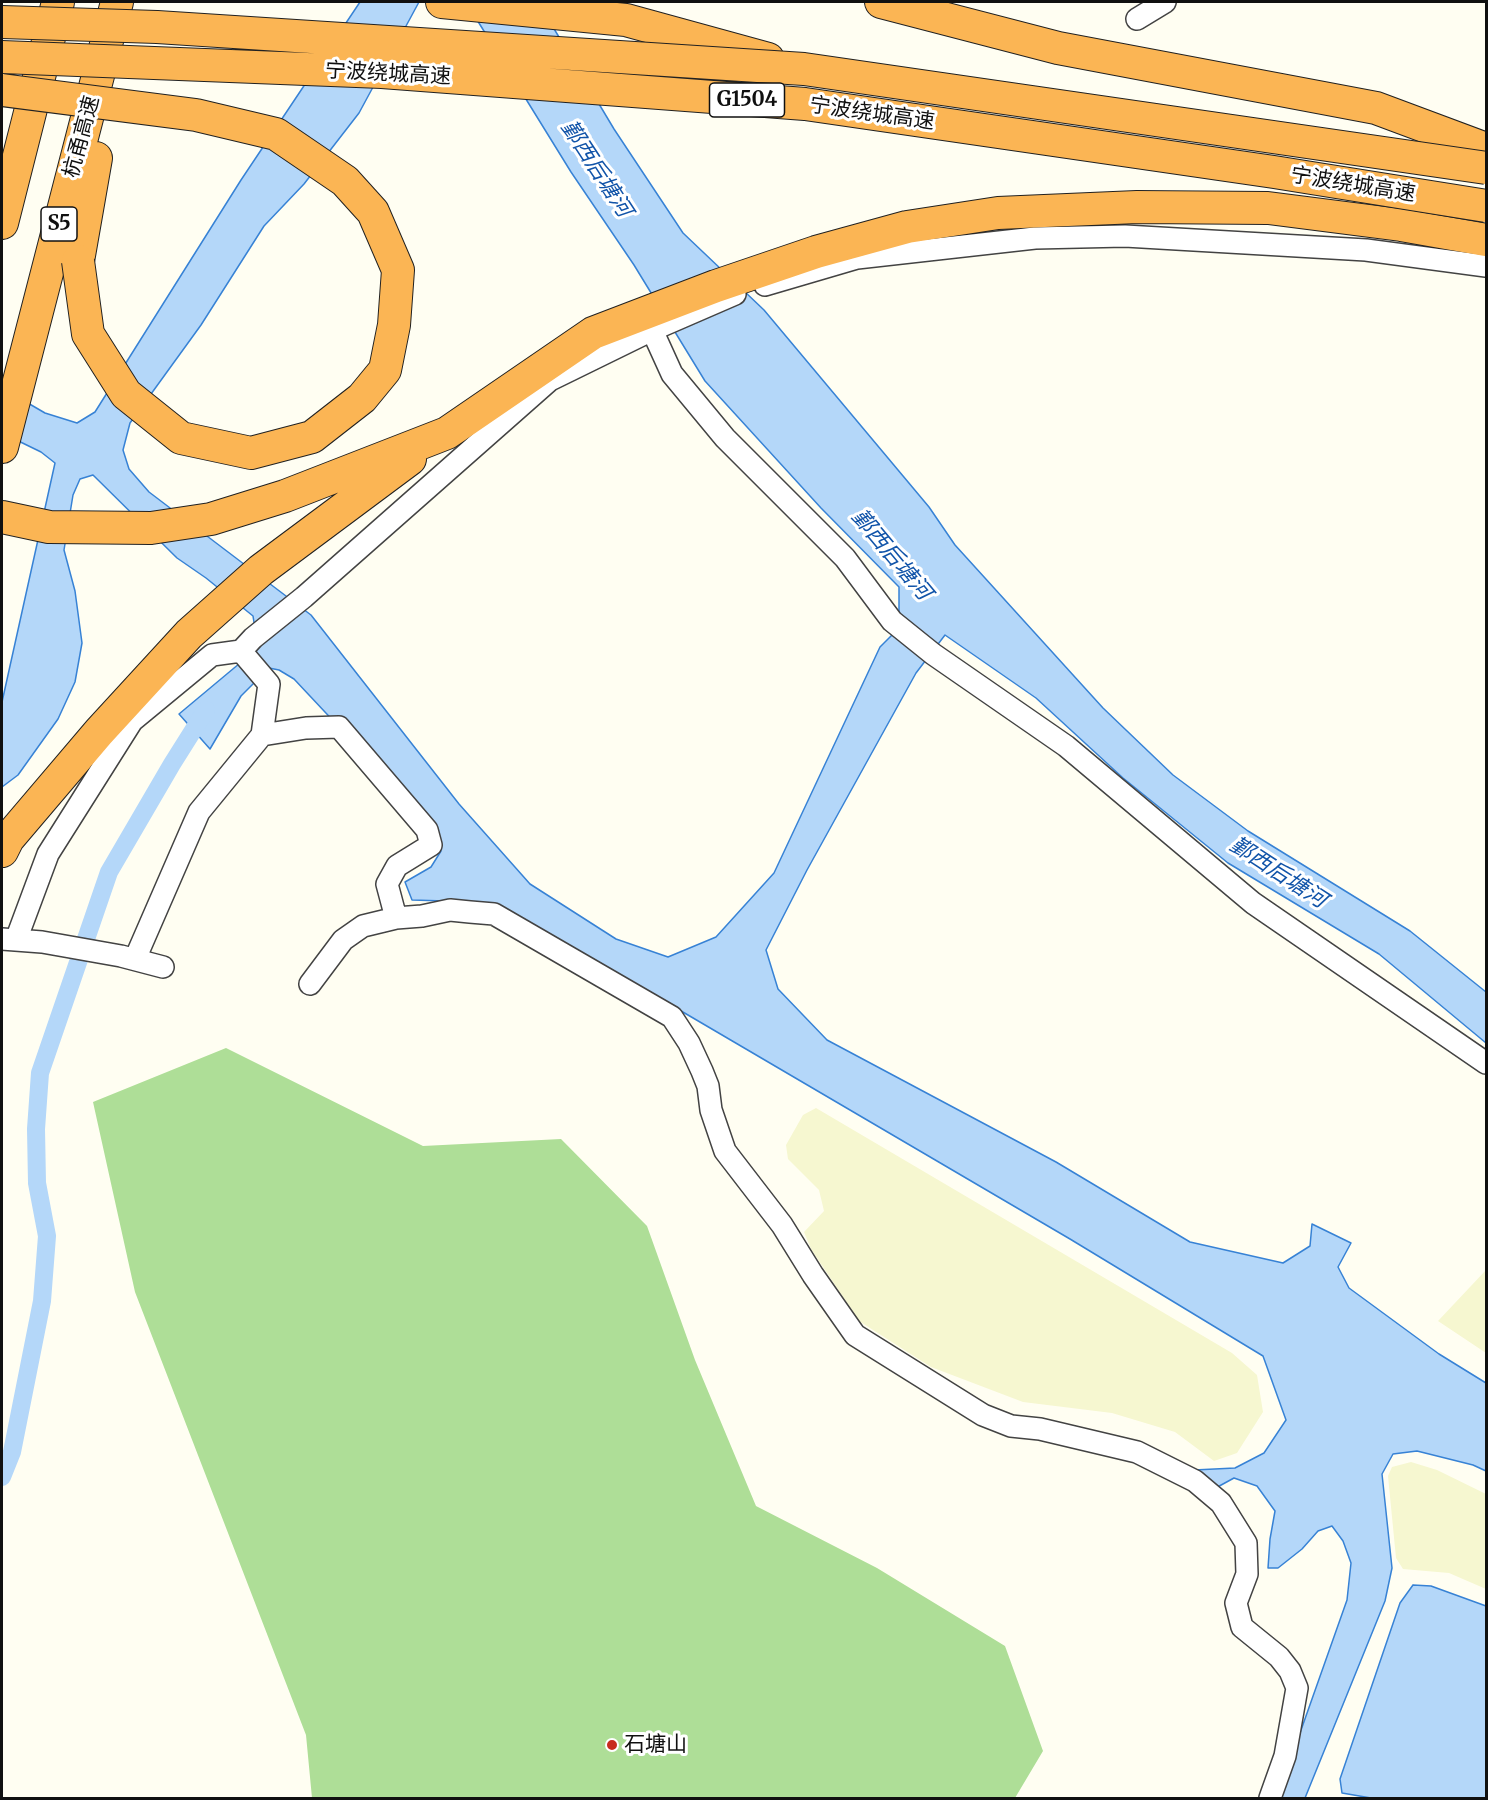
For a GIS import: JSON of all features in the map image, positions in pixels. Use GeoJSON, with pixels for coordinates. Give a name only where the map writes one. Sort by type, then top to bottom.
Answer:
{"type":"FeatureCollection","features":[{"type":"Feature","properties":{"kind":"highway"},"geometry":{"type":"LineString","coordinates":[[2,223],[58,2]]}},
{"type":"Feature","properties":{"kind":"highway","name":"杭甬高速"},"geometry":{"type":"LineString","coordinates":[[2,447],[117,2]]}},
{"type":"Feature","properties":{"kind":"highway"},"geometry":{"type":"LineString","coordinates":[[2,90],[196,115],[276,134],[345,181],[373,212],[398,270],[394,325],[385,370],[362,398],[312,437],[251,453],[181,438],[126,394],[88,334],[78,261],[123,2]]}},
{"type":"Feature","properties":{"kind":"highway"},"geometry":{"type":"LineString","coordinates":[[442,2],[626,20],[804,69]]}},
{"type":"Feature","properties":{"kind":"highway"},"geometry":{"type":"LineString","coordinates":[[880,2],[1058,48],[1376,108],[1486,149]]}},
{"type":"Feature","properties":{"kind":"highway","name":"宁波绕城高速"},"geometry":{"type":"LineString","coordinates":[[2,22],[156,27],[804,69],[1486,168]]}},
{"type":"Feature","properties":{"kind":"highway","name":"宁波绕城高速"},"geometry":{"type":"LineString","coordinates":[[2,57],[382,72],[805,104],[1274,172],[1486,206]]}},
{"type":"Feature","properties":{"kind":"highway"},"geometry":{"type":"LineString","coordinates":[[2,851],[8,839],[99,732],[189,634],[261,570],[447,433],[593,333],[716,286],[816,252],[907,227],[999,213],[1137,207],[1268,208],[1401,225],[1486,240]]}},
{"type":"Feature","properties":{"kind":"highway"},"geometry":{"type":"LineString","coordinates":[[2,517],[49,527],[151,528],[211,519],[285,496],[447,433]]}},
{"type":"Feature","properties":{"kind":"street"},"geometry":{"type":"LineString","coordinates":[[1137,19],[1165,2]]}},
{"type":"Feature","properties":{"kind":"street"},"geometry":{"type":"LineString","coordinates":[[163,967],[42,942],[9,940],[48,854],[132,721],[212,655],[247,644],[304,597],[550,380],[652,330],[744,291],[857,258],[1035,238],[1125,236],[1366,250],[1486,267]]}},
{"type":"Feature","properties":{"kind":"street"},"geometry":{"type":"LineString","coordinates":[[652,330],[672,374],[725,438],[845,558],[892,621],[933,654],[1066,746],[1253,903],[1486,1063]]}},
{"type":"Feature","properties":{"kind":"street"},"geometry":{"type":"LineString","coordinates":[[128,958],[199,812],[262,735],[269,684],[247,644]]}},
{"type":"Feature","properties":{"kind":"street"},"geometry":{"type":"LineString","coordinates":[[262,735],[306,728],[339,728],[427,830],[431,845],[397,866],[387,884],[396,918]]}},
{"type":"Feature","properties":{"kind":"street"},"geometry":{"type":"LineString","coordinates":[[310,984],[344,940],[363,926],[396,918],[422,916],[450,910],[494,914],[672,1017],[689,1043],[708,1086],[711,1110],[725,1151],[782,1226],[855,1335],[983,1415],[1011,1426],[1040,1429],[1137,1452],[1195,1481],[1221,1503],[1246,1543],[1247,1574],[1236,1603],[1242,1627],[1279,1657],[1290,1671],[1297,1688],[1285,1756],[1270,1798]]}},
{"type":"Feature","properties":{"kind":"green space"},"geometry":{"type":"Polygon","coordinates":[[[226,1048],[423,1146],[561,1139],[647,1226],[695,1360],[756,1506],[877,1568],[1005,1646],[1043,1751],[1015,1798],[312,1798],[306,1735],[135,1292],[93,1102],[226,1048]]]}},
{"type":"Feature","properties":{"kind":"green space"},"geometry":{"type":"Polygon","coordinates":[[[816,1108],[1232,1353],[1257,1375],[1263,1412],[1237,1453],[1214,1461],[1175,1432],[1112,1413],[1023,1402],[931,1367],[859,1321],[811,1249],[804,1232],[824,1211],[819,1190],[788,1159],[786,1145],[803,1115],[816,1108]]]}},
{"type":"Feature","properties":{"kind":"green space"},"geometry":{"type":"Polygon","coordinates":[[[1486,1270],[1486,1353],[1438,1321],[1486,1270]]]}},
{"type":"Feature","properties":{"kind":"green space"},"geometry":{"type":"Polygon","coordinates":[[[1411,1462],[1437,1470],[1486,1494],[1486,1589],[1449,1573],[1403,1569],[1396,1558],[1388,1476],[1392,1467],[1411,1462]]]}},
{"type":"Feature","properties":{"kind":"water","name":"鄞西后塘河"},"geometry":{"type":"Polygon","coordinates":[[[360,2],[419,2],[359,113],[304,184],[264,226],[201,325],[130,423],[123,450],[129,469],[149,492],[311,615],[459,804],[530,884],[616,939],[668,957],[716,937],[774,873],[880,647],[892,635],[899,620],[899,587],[821,508],[705,381],[634,265],[571,172],[466,2],[538,2],[614,129],[683,233],[764,310],[929,507],[955,545],[1103,708],[1173,775],[1248,831],[1410,931],[1486,992],[1486,1043],[1379,954],[1228,863],[1123,778],[1036,698],[945,635],[916,673],[807,870],[766,950],[778,989],[827,1040],[1056,1162],[1190,1242],[1283,1263],[1310,1246],[1312,1224],[1351,1243],[1338,1267],[1349,1288],[1439,1354],[1486,1383],[1486,1471],[1473,1465],[1417,1451],[1393,1454],[1382,1474],[1392,1568],[1385,1601],[1305,1798],[1277,1798],[1347,1600],[1351,1563],[1343,1541],[1332,1526],[1318,1531],[1302,1549],[1278,1568],[1268,1568],[1275,1511],[1257,1486],[1234,1478],[1212,1490],[1194,1470],[1235,1468],[1264,1453],[1286,1420],[1263,1356],[1070,1239],[630,981],[445,901],[412,900],[405,882],[431,867],[441,851],[416,809],[294,679],[279,670],[269,668],[241,696],[210,749],[179,714],[258,648],[253,616],[177,558],[93,475],[80,479],[73,495],[64,550],[75,591],[82,643],[75,682],[58,719],[18,775],[2,787],[2,702],[55,463],[41,452],[2,433],[2,388],[45,413],[77,423],[95,412],[241,180],[360,2]]]}},
{"type":"Feature","properties":{"kind":"water"},"geometry":{"type":"Polygon","coordinates":[[[1413,1585],[1431,1586],[1486,1606],[1486,1798],[1371,1798],[1342,1793],[1340,1779],[1400,1603],[1413,1585]]]}},
{"type":"Feature","properties":{"kind":"waterway"},"geometry":{"type":"LineString","coordinates":[[2,1477],[12,1452],[42,1301],[47,1236],[37,1183],[36,1129],[40,1073],[109,872],[206,710]]}},
{"type":"Feature","properties":{"kind":"place","name":"石塘山"},"geometry":{"type":"Point","coordinates":[612,1745]}}]}
